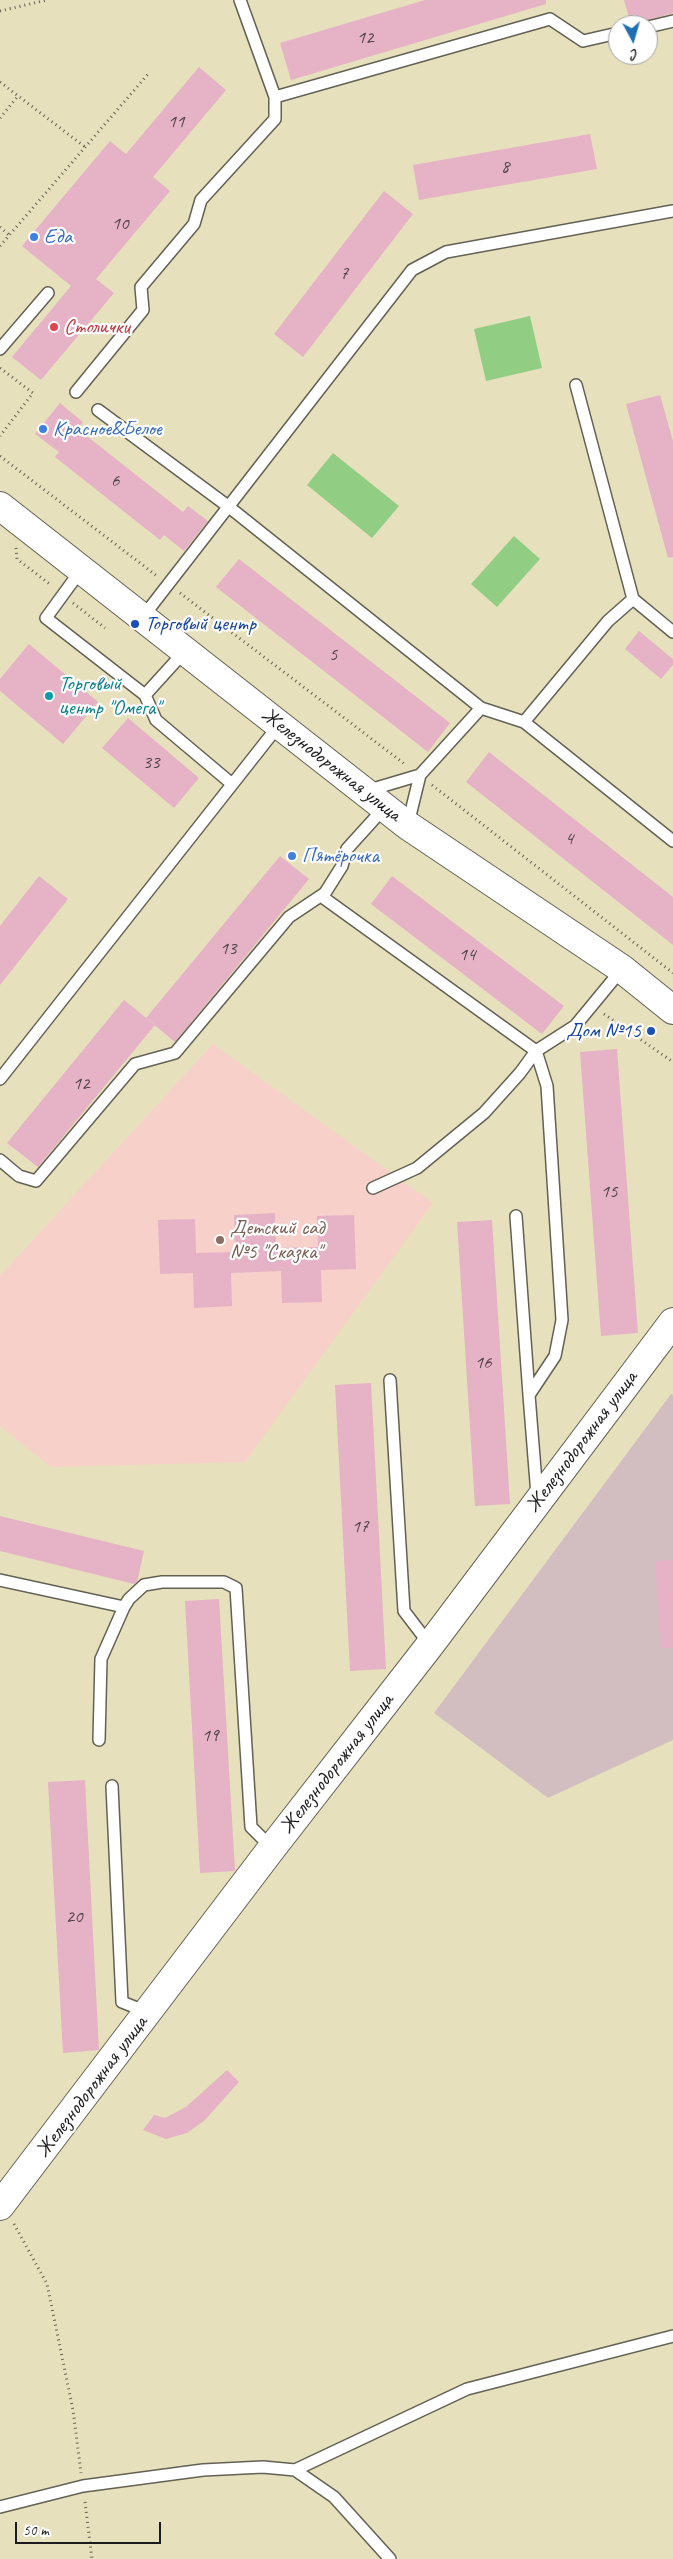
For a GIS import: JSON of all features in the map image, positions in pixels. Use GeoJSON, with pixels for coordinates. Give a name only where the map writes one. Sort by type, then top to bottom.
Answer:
{"type":"FeatureCollection","features":[{"type":"Feature","properties":{"kind":"street","name":"Железнодорожная улица"},"geometry":{"type":"LineString","coordinates":[[0,506],[408,825],[622,969],[673,1010]]}},
{"type":"Feature","properties":{"kind":"street","name":"Железнодорожная улица"},"geometry":{"type":"LineString","coordinates":[[5,2206],[272,1848],[430,1645],[673,1322]]}},
{"type":"Feature","properties":{"kind":"lane"},"geometry":{"type":"LineString","coordinates":[[76,392],[143,310],[141,287],[194,224],[201,200],[275,119],[275,97],[240,0]]}},
{"type":"Feature","properties":{"kind":"lane"},"geometry":{"type":"LineString","coordinates":[[275,97],[550,19],[583,41],[608,35]]}},
{"type":"Feature","properties":{"kind":"lane"},"geometry":{"type":"LineString","coordinates":[[658,25],[673,21]]}},
{"type":"Feature","properties":{"kind":"lane"},"geometry":{"type":"LineString","coordinates":[[142,618],[412,270],[446,252],[673,211]]}},
{"type":"Feature","properties":{"kind":"lane"},"geometry":{"type":"LineString","coordinates":[[0,349],[48,293]]}},
{"type":"Feature","properties":{"kind":"lane"},"geometry":{"type":"LineString","coordinates":[[576,385],[633,600],[673,632]]}},
{"type":"Feature","properties":{"kind":"lane"},"geometry":{"type":"LineString","coordinates":[[98,410],[228,507],[481,708],[524,722],[673,842]]}},
{"type":"Feature","properties":{"kind":"lane"},"geometry":{"type":"LineString","coordinates":[[81,570],[46,618],[145,695],[156,720],[232,784]]}},
{"type":"Feature","properties":{"kind":"lane"},"geometry":{"type":"LineString","coordinates":[[524,722],[608,621],[633,600]]}},
{"type":"Feature","properties":{"kind":"lane"},"geometry":{"type":"LineString","coordinates":[[145,695],[185,651]]}},
{"type":"Feature","properties":{"kind":"lane"},"geometry":{"type":"LineString","coordinates":[[0,1160],[19,1176],[36,1181],[135,1064],[175,1053],[289,917],[325,893],[342,866],[347,849],[375,799],[420,775],[481,708]]}},
{"type":"Feature","properties":{"kind":"lane"},"geometry":{"type":"LineString","coordinates":[[0,1079],[279,724]]}},
{"type":"Feature","properties":{"kind":"lane"},"geometry":{"type":"LineString","coordinates":[[408,825],[420,775]]}},
{"type":"Feature","properties":{"kind":"lane"},"geometry":{"type":"LineString","coordinates":[[320,896],[536,1051],[547,1086],[562,1320],[556,1356],[528,1395]]}},
{"type":"Feature","properties":{"kind":"lane"},"geometry":{"type":"LineString","coordinates":[[373,1188],[417,1168],[484,1113],[520,1073],[536,1051],[575,1026],[622,969]]}},
{"type":"Feature","properties":{"kind":"lane"},"geometry":{"type":"LineString","coordinates":[[516,1216],[528,1395],[538,1502]]}},
{"type":"Feature","properties":{"kind":"lane"},"geometry":{"type":"LineString","coordinates":[[390,1380],[404,1611],[430,1645]]}},
{"type":"Feature","properties":{"kind":"lane"},"geometry":{"type":"LineString","coordinates":[[0,1580],[124,1607]]}},
{"type":"Feature","properties":{"kind":"lane"},"geometry":{"type":"LineString","coordinates":[[99,1740],[101,1658],[129,1599],[144,1585],[162,1582],[224,1582],[236,1588],[251,1827],[272,1848]]}},
{"type":"Feature","properties":{"kind":"lane"},"geometry":{"type":"LineString","coordinates":[[112,1786],[122,2002],[149,2013]]}},
{"type":"Feature","properties":{"kind":"lane"},"geometry":{"type":"LineString","coordinates":[[295,2470],[468,2389],[673,2336]]}},
{"type":"Feature","properties":{"kind":"lane"},"geometry":{"type":"LineString","coordinates":[[0,2507],[83,2486],[203,2470],[263,2467],[295,2470],[334,2497],[390,2559]]}},
{"type":"Feature","properties":{"kind":"path"},"geometry":{"type":"LineString","coordinates":[[0,11],[46,0]]}},
{"type":"Feature","properties":{"kind":"path"},"geometry":{"type":"LineString","coordinates":[[0,246],[149,73]]}},
{"type":"Feature","properties":{"kind":"path"},"geometry":{"type":"LineString","coordinates":[[0,82],[85,147]]}},
{"type":"Feature","properties":{"kind":"path"},"geometry":{"type":"LineString","coordinates":[[0,118],[18,96]]}},
{"type":"Feature","properties":{"kind":"path"},"geometry":{"type":"LineString","coordinates":[[0,227],[10,234]]}},
{"type":"Feature","properties":{"kind":"path"},"geometry":{"type":"LineString","coordinates":[[0,368],[33,394],[0,436]]}},
{"type":"Feature","properties":{"kind":"path"},"geometry":{"type":"LineString","coordinates":[[0,456],[420,775],[673,972]]}},
{"type":"Feature","properties":{"kind":"path"},"geometry":{"type":"LineString","coordinates":[[592,1006],[673,1062]]}},
{"type":"Feature","properties":{"kind":"path"},"geometry":{"type":"LineString","coordinates":[[5,2206],[47,2284],[73,2410],[92,2559]]}},
{"type":"Feature","properties":{"kind":"shaded area","name":"Детский сад №5 \"Сказка\""},"geometry":{"type":"Polygon","coordinates":[[[213,1044],[433,1203],[245,1462],[51,1467],[0,1426],[0,1276],[213,1044]]]}},
{"type":"Feature","properties":{"kind":"shaded area"},"geometry":{"type":"Polygon","coordinates":[[[671,1394],[673,1395],[673,1740],[548,1798],[434,1713],[671,1394]]]}},
{"type":"Feature","properties":{"kind":"green space"},"geometry":{"type":"Polygon","coordinates":[[[530,316],[542,368],[486,381],[474,329],[530,316]]]}},
{"type":"Feature","properties":{"kind":"green space"},"geometry":{"type":"Polygon","coordinates":[[[333,453],[399,506],[372,538],[307,485],[333,453]]]}},
{"type":"Feature","properties":{"kind":"green space"},"geometry":{"type":"Polygon","coordinates":[[[514,536],[540,559],[497,607],[471,584],[514,536]]]}},
{"type":"Feature","properties":{"kind":"building"},"geometry":{"type":"Polygon","coordinates":[[[425,0],[546,0],[546,4],[291,80],[280,43],[425,0]]]}},
{"type":"Feature","properties":{"kind":"building"},"geometry":{"type":"Polygon","coordinates":[[[624,0],[673,0],[673,13],[658,17],[658,15],[628,15],[624,0]]]}},
{"type":"Feature","properties":{"kind":"building"},"geometry":{"type":"Polygon","coordinates":[[[199,67],[226,90],[153,177],[170,191],[96,279],[114,293],[41,380],[12,357],[71,286],[22,246],[110,141],[126,154],[199,67]]]}},
{"type":"Feature","properties":{"kind":"building"},"geometry":{"type":"Polygon","coordinates":[[[590,134],[597,169],[419,200],[413,165],[590,134]]]}},
{"type":"Feature","properties":{"kind":"building"},"geometry":{"type":"Polygon","coordinates":[[[384,191],[413,214],[303,357],[274,334],[384,191]]]}},
{"type":"Feature","properties":{"kind":"building"},"geometry":{"type":"Polygon","coordinates":[[[660,395],[673,441],[673,557],[668,558],[626,404],[660,395]]]}},
{"type":"Feature","properties":{"kind":"building"},"geometry":{"type":"Polygon","coordinates":[[[60,403],[83,422],[78,429],[183,512],[188,506],[208,521],[184,551],[164,535],[160,540],[55,457],[59,452],[35,434],[60,403]]]}},
{"type":"Feature","properties":{"kind":"building"},"geometry":{"type":"Polygon","coordinates":[[[239,559],[450,723],[428,752],[216,587],[239,559]]]}},
{"type":"Feature","properties":{"kind":"building"},"geometry":{"type":"Polygon","coordinates":[[[639,631],[673,659],[673,665],[661,679],[625,649],[639,631]]]}},
{"type":"Feature","properties":{"kind":"building","name":"Торговый центр \"Омега\""},"geometry":{"type":"Polygon","coordinates":[[[29,644],[98,702],[63,744],[0,691],[0,679],[29,644]]]}},
{"type":"Feature","properties":{"kind":"building"},"geometry":{"type":"Polygon","coordinates":[[[128,718],[199,778],[174,808],[102,748],[128,718]]]}},
{"type":"Feature","properties":{"kind":"building"},"geometry":{"type":"Polygon","coordinates":[[[489,752],[673,897],[673,945],[466,782],[489,752]]]}},
{"type":"Feature","properties":{"kind":"building"},"geometry":{"type":"Polygon","coordinates":[[[280,856],[309,879],[175,1042],[146,1018],[280,856]]]}},
{"type":"Feature","properties":{"kind":"building"},"geometry":{"type":"Polygon","coordinates":[[[39,876],[68,899],[0,985],[0,926],[39,876]]]}},
{"type":"Feature","properties":{"kind":"building"},"geometry":{"type":"Polygon","coordinates":[[[392,876],[564,1006],[542,1034],[371,904],[392,876]]]}},
{"type":"Feature","properties":{"kind":"building"},"geometry":{"type":"Polygon","coordinates":[[[124,1000],[155,1025],[38,1167],[7,1143],[124,1000]]]}},
{"type":"Feature","properties":{"kind":"building"},"geometry":{"type":"Polygon","coordinates":[[[617,1049],[638,1333],[601,1336],[580,1052],[617,1049]]]}},
{"type":"Feature","properties":{"kind":"building"},"geometry":{"type":"Polygon","coordinates":[[[275,1213],[276,1248],[318,1247],[317,1216],[354,1215],[356,1269],[321,1270],[322,1302],[282,1303],[281,1271],[231,1273],[232,1306],[194,1308],[193,1273],[160,1274],[158,1220],[195,1219],[196,1253],[235,1252],[234,1215],[275,1213]]]}},
{"type":"Feature","properties":{"kind":"building"},"geometry":{"type":"Polygon","coordinates":[[[492,1220],[510,1504],[475,1506],[457,1222],[492,1220]]]}},
{"type":"Feature","properties":{"kind":"building"},"geometry":{"type":"Polygon","coordinates":[[[371,1383],[386,1669],[350,1671],[335,1385],[371,1383]]]}},
{"type":"Feature","properties":{"kind":"building"},"geometry":{"type":"Polygon","coordinates":[[[0,1516],[144,1551],[137,1582],[134,1584],[0,1551],[0,1516]]]}},
{"type":"Feature","properties":{"kind":"building"},"geometry":{"type":"Polygon","coordinates":[[[673,1560],[673,1648],[661,1648],[655,1561],[673,1560]]]}},
{"type":"Feature","properties":{"kind":"building"},"geometry":{"type":"Polygon","coordinates":[[[219,1599],[235,1871],[200,1873],[185,1601],[219,1599]]]}},
{"type":"Feature","properties":{"kind":"building"},"geometry":{"type":"Polygon","coordinates":[[[85,1780],[99,2050],[63,2053],[48,1782],[85,1780]]]}},
{"type":"Feature","properties":{"kind":"building"},"geometry":{"type":"Polygon","coordinates":[[[227,2070],[239,2082],[204,2121],[187,2133],[166,2139],[143,2130],[154,2115],[165,2118],[186,2107],[227,2070]]]}},
{"type":"Feature","properties":{"kind":"place","name":"Еда"},"geometry":{"type":"Point","coordinates":[34,237]}},
{"type":"Feature","properties":{"kind":"place","name":"Столички"},"geometry":{"type":"Point","coordinates":[54,327]}},
{"type":"Feature","properties":{"kind":"place","name":"Красное&Белое"},"geometry":{"type":"Point","coordinates":[43,429]}},
{"type":"Feature","properties":{"kind":"place","name":"Торговый центр"},"geometry":{"type":"Point","coordinates":[135,624]}},
{"type":"Feature","properties":{"kind":"place","name":"Торговый центр \"Омега\""},"geometry":{"type":"Point","coordinates":[49,696]}},
{"type":"Feature","properties":{"kind":"place","name":"Пятёрочка"},"geometry":{"type":"Point","coordinates":[292,856]}},
{"type":"Feature","properties":{"kind":"place","name":"Дом №15"},"geometry":{"type":"Point","coordinates":[651,1031]}},
{"type":"Feature","properties":{"kind":"place","name":"Детский сад №5 \"Сказка\""},"geometry":{"type":"Point","coordinates":[220,1240]}}]}
